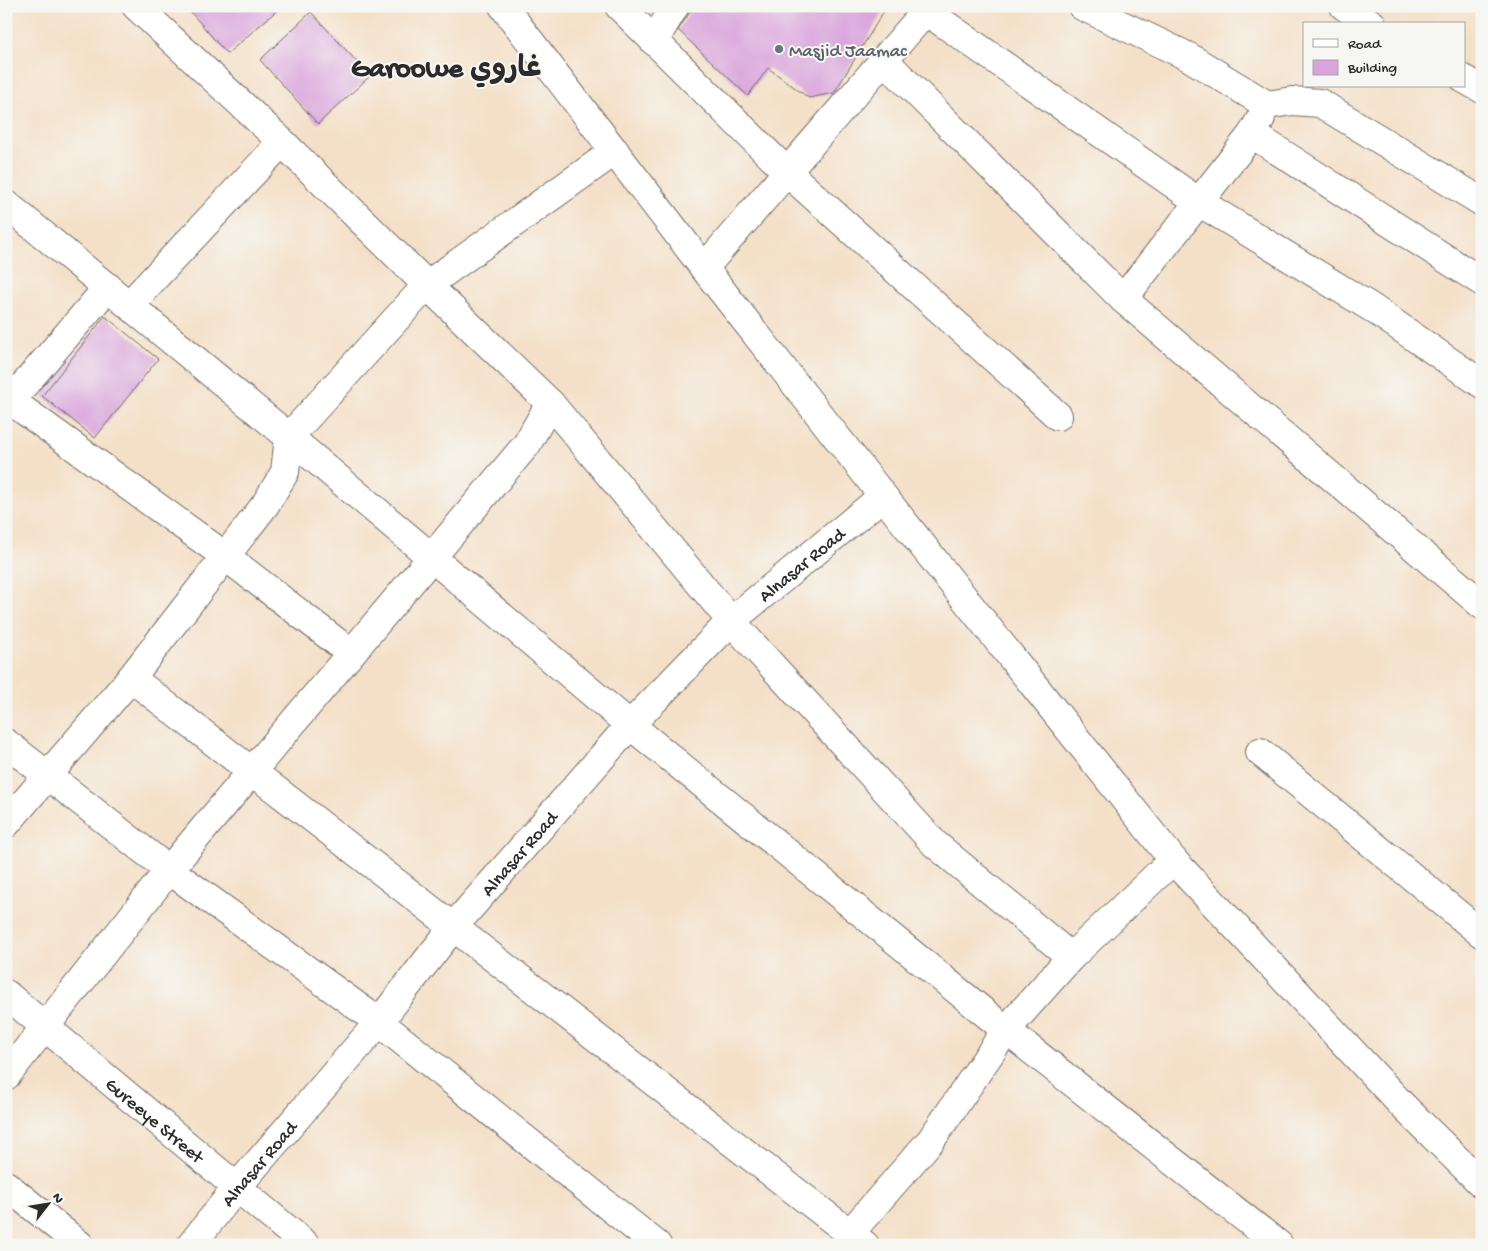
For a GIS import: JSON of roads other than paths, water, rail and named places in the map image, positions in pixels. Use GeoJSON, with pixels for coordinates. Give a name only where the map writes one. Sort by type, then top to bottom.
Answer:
{"type":"FeatureCollection","features":[{"type":"Feature","properties":{"kind":"street"},"geometry":{"type":"LineString","coordinates":[[136,6],[282,142],[550,403],[731,622],[935,844],[1071,956]]}},
{"type":"Feature","properties":{"kind":"street"},"geometry":{"type":"LineString","coordinates":[[503,6],[704,268],[1173,860],[1403,1106],[1482,1184]]}},
{"type":"Feature","properties":{"kind":"street"},"geometry":{"type":"LineString","coordinates":[[619,6],[787,172],[1058,416]]}},
{"type":"Feature","properties":{"kind":"street"},"geometry":{"type":"LineString","coordinates":[[654,41],[675,6]]}},
{"type":"Feature","properties":{"kind":"street"},"geometry":{"type":"LineString","coordinates":[[1082,6],[1189,57],[1267,105],[1292,101],[1320,103],[1482,202]]}},
{"type":"Feature","properties":{"kind":"street"},"geometry":{"type":"LineString","coordinates":[[1344,6],[1369,22]]}},
{"type":"Feature","properties":{"kind":"street"},"geometry":{"type":"LineString","coordinates":[[704,268],[884,60],[923,9],[1199,202],[1372,308],[1482,384]]}},
{"type":"Feature","properties":{"kind":"street"},"geometry":{"type":"LineString","coordinates":[[884,60],[1122,299],[1482,605]]}},
{"type":"Feature","properties":{"kind":"street"},"geometry":{"type":"LineString","coordinates":[[1466,80],[1482,89]]}},
{"type":"Feature","properties":{"kind":"street"},"geometry":{"type":"LineString","coordinates":[[1122,299],[1252,134],[1267,105]]}},
{"type":"Feature","properties":{"kind":"street"},"geometry":{"type":"LineString","coordinates":[[1252,134],[1482,282]]}},
{"type":"Feature","properties":{"kind":"street"},"geometry":{"type":"LineString","coordinates":[[129,305],[282,142]]}},
{"type":"Feature","properties":{"kind":"street"},"geometry":{"type":"LineString","coordinates":[[6,824],[131,678],[265,505],[285,472],[289,437],[427,285],[615,151]]}},
{"type":"Feature","properties":{"kind":"street"},"geometry":{"type":"LineString","coordinates":[[6,204],[289,437],[630,725],[1006,1030],[1279,1245]]}},
{"type":"Feature","properties":{"kind":"street"},"geometry":{"type":"LineString","coordinates":[[108,287],[8,403],[225,556],[351,653]]}},
{"type":"Feature","properties":{"kind":"street"},"geometry":{"type":"LineString","coordinates":[[6,1076],[169,870],[528,444],[550,403]]}},
{"type":"Feature","properties":{"kind":"street","name":"Alnasar Road"},"geometry":{"type":"LineString","coordinates":[[191,1245],[237,1187],[379,1022],[454,926],[630,725],[731,622],[883,496]]}},
{"type":"Feature","properties":{"kind":"street"},"geometry":{"type":"LineString","coordinates":[[131,678],[857,1239],[931,1140],[1006,1030],[1071,956],[1173,860]]}},
{"type":"Feature","properties":{"kind":"street"},"geometry":{"type":"LineString","coordinates":[[6,743],[169,870],[379,1022],[657,1245]]}},
{"type":"Feature","properties":{"kind":"street"},"geometry":{"type":"LineString","coordinates":[[1260,752],[1482,934]]}},
{"type":"Feature","properties":{"kind":"street","name":"Gureeye Street"},"geometry":{"type":"LineString","coordinates":[[6,994],[306,1245]]}},
{"type":"Feature","properties":{"kind":"street"},"geometry":{"type":"LineString","coordinates":[[6,1185],[80,1245]]}},
{"type":"Feature","properties":{"kind":"place","name":"Masjid Jaamac"},"geometry":{"type":"Point","coordinates":[779,49]}},
{"type":"Feature","properties":{"kind":"district","name":"Garoowe غاروي"},"geometry":{"type":"Point","coordinates":[446,66]}}]}
